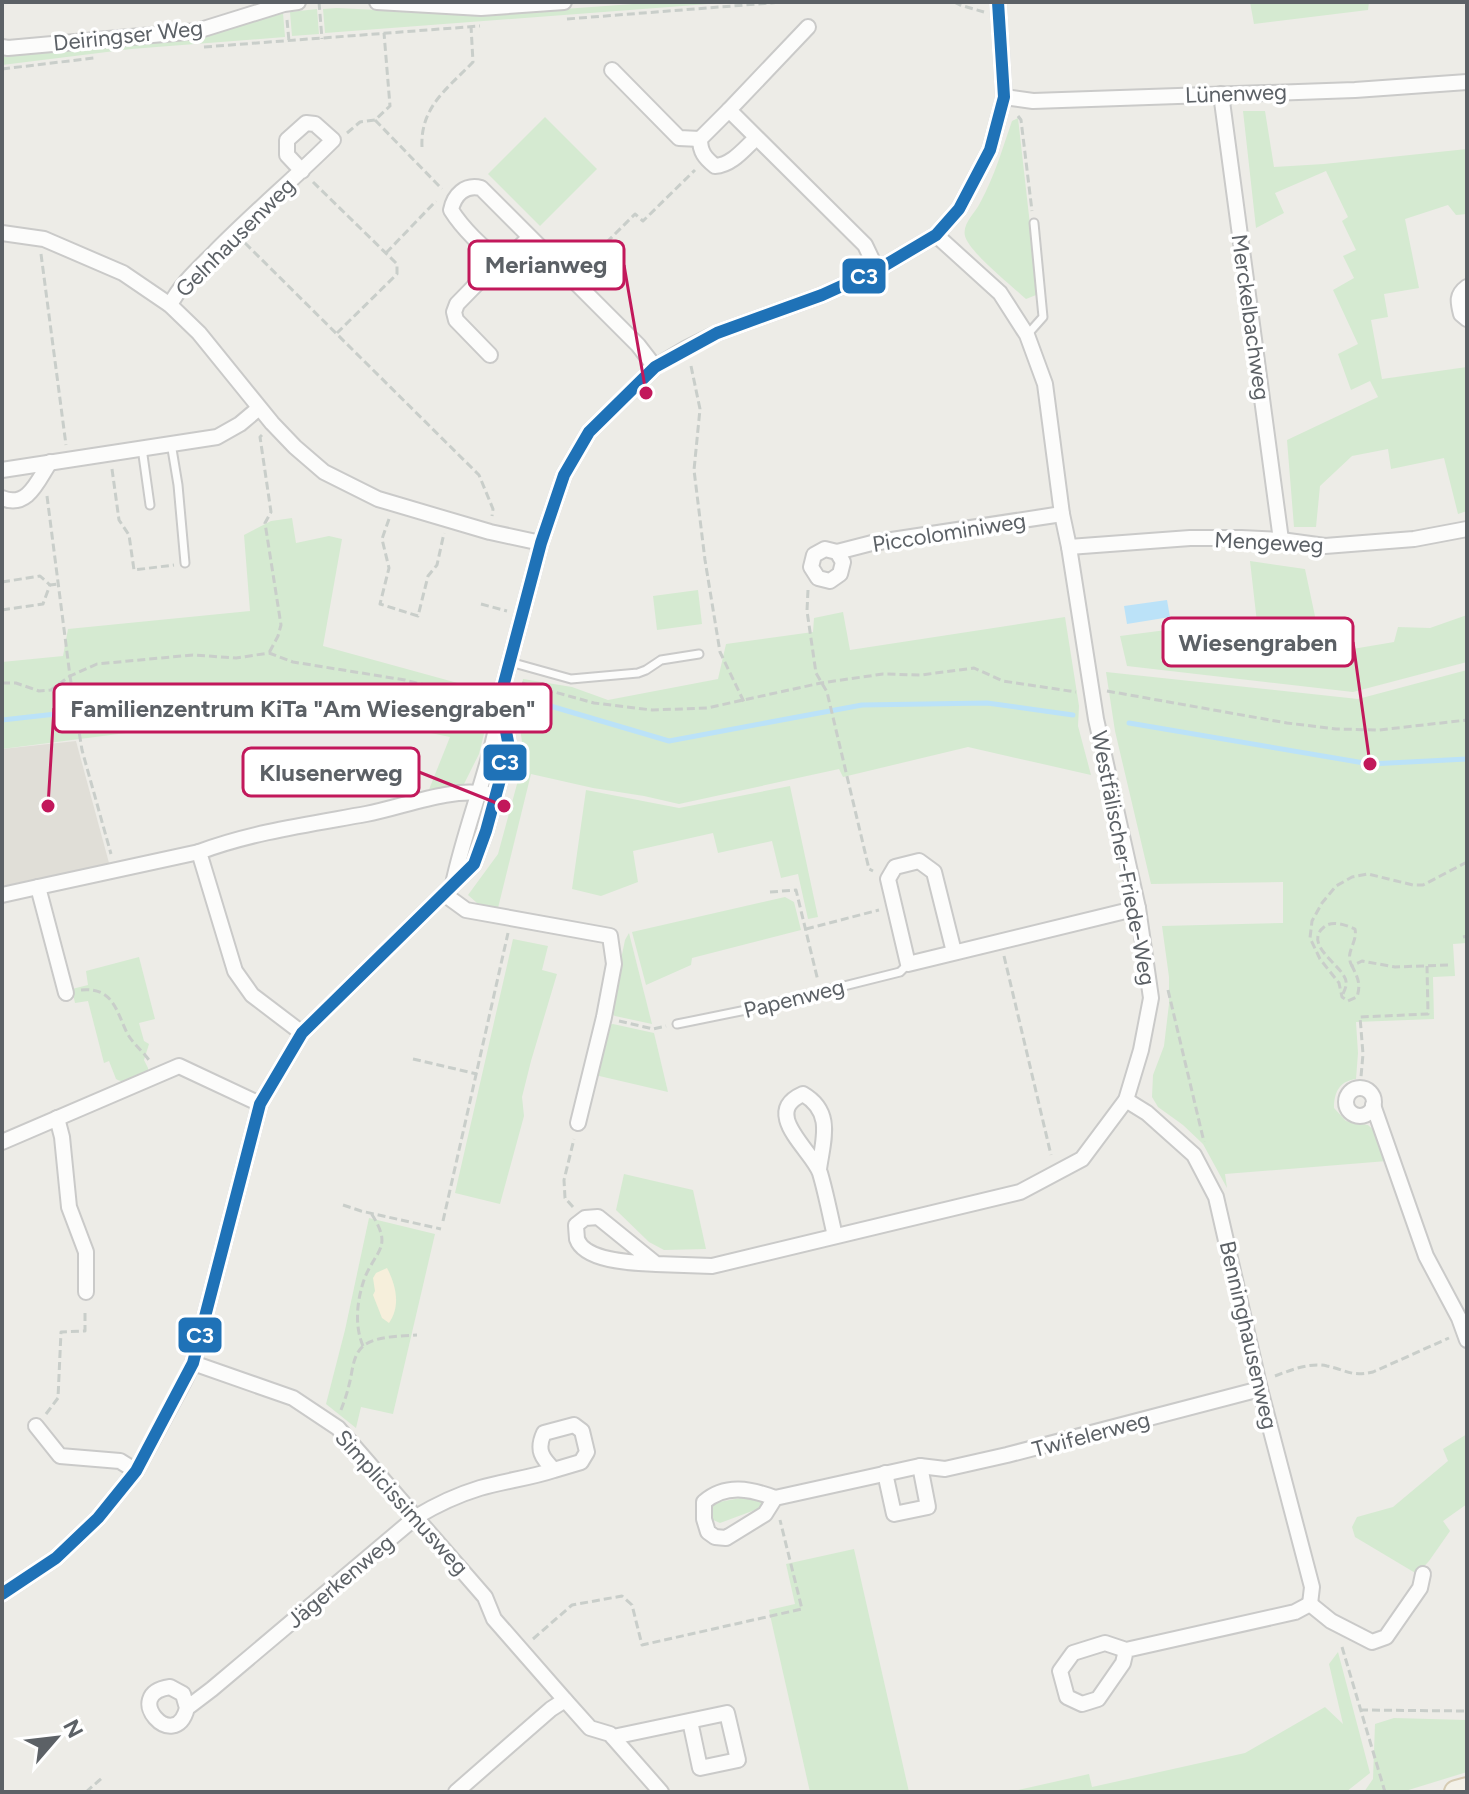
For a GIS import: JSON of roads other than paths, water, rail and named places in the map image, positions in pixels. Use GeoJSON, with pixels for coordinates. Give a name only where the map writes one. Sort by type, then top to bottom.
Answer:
{"type":"FeatureCollection","features":[{"type":"Feature","properties":{"kind":"main road"},"geometry":{"type":"LineString","coordinates":[[1456,1792],[1467,1789]]}},
{"type":"Feature","properties":{"kind":"street"},"geometry":{"type":"LineString","coordinates":[[377,2],[481,8],[564,2]]}},
{"type":"Feature","properties":{"kind":"street"},"geometry":{"type":"LineString","coordinates":[[448,889],[479,793],[541,543],[564,475],[589,432],[655,367],[687,348],[717,333],[822,295],[877,270],[936,235],[959,209],[990,150],[1004,97],[998,2]]}},
{"type":"Feature","properties":{"kind":"street","name":"Deiringser Weg"},"geometry":{"type":"LineString","coordinates":[[2,47],[197,31],[291,3]]}},
{"type":"Feature","properties":{"kind":"street"},"geometry":{"type":"LineString","coordinates":[[756,138],[723,165],[715,166],[700,149],[700,139],[808,27]]}},
{"type":"Feature","properties":{"kind":"street"},"geometry":{"type":"LineString","coordinates":[[612,70],[679,138],[700,139]]}},
{"type":"Feature","properties":{"kind":"street","name":"Lünenweg"},"geometry":{"type":"LineString","coordinates":[[1004,97],[1033,101],[1355,90],[1467,82]]}},
{"type":"Feature","properties":{"kind":"street","name":"Merckelbachweg"},"geometry":{"type":"LineString","coordinates":[[1221,94],[1281,540]]}},
{"type":"Feature","properties":{"kind":"street"},"geometry":{"type":"LineString","coordinates":[[729,110],[865,245],[877,270]]}},
{"type":"Feature","properties":{"kind":"street","name":"Gelnhausenweg"},"geometry":{"type":"LineString","coordinates":[[170,305],[179,288],[234,232],[302,171],[333,140],[315,124],[306,123],[287,140],[287,155],[302,171]]}},
{"type":"Feature","properties":{"kind":"street"},"geometry":{"type":"LineString","coordinates":[[501,259],[491,254],[451,210],[453,200],[462,191],[473,186],[481,188],[638,345],[655,367]]}},
{"type":"Feature","properties":{"kind":"street"},"geometry":{"type":"LineString","coordinates":[[2,233],[44,239],[123,273],[170,305],[199,333],[272,423],[324,472],[393,504],[541,543]]}},
{"type":"Feature","properties":{"kind":"street","name":"Westfälischer-Friede-Weg"},"geometry":{"type":"LineString","coordinates":[[656,1264],[598,1217],[585,1218],[576,1225],[577,1238],[583,1248],[623,1263],[712,1266],[1020,1192],[1082,1159],[1126,1100],[1141,1050],[1151,998],[1138,908],[1096,719],[1062,514],[1045,384],[1027,335],[1000,293],[936,235]]}},
{"type":"Feature","properties":{"kind":"street"},"geometry":{"type":"LineString","coordinates":[[490,355],[456,320],[454,312],[457,304],[501,259],[511,255],[530,237]]}},
{"type":"Feature","properties":{"kind":"street"},"geometry":{"type":"LineString","coordinates":[[1467,287],[1460,292],[1458,302],[1461,314],[1467,319]]}},
{"type":"Feature","properties":{"kind":"street"},"geometry":{"type":"LineString","coordinates":[[2,470],[217,437],[259,408]]}},
{"type":"Feature","properties":{"kind":"street"},"geometry":{"type":"LineString","coordinates":[[2,498],[14,502],[22,499],[32,490],[50,462]]}},
{"type":"Feature","properties":{"kind":"street","name":"Piccolominiweg"},"geometry":{"type":"LineString","coordinates":[[837,552],[842,558],[840,574],[830,581],[815,576],[811,562],[817,552],[825,549],[837,552],[872,543],[1062,514]]}},
{"type":"Feature","properties":{"kind":"street","name":"Mengeweg"},"geometry":{"type":"LineString","coordinates":[[1069,547],[1190,538],[1281,540],[1325,546],[1414,539],[1467,529]]}},
{"type":"Feature","properties":{"kind":"street"},"geometry":{"type":"LineString","coordinates":[[2,1594],[56,1558],[98,1518],[136,1471],[193,1363],[260,1104],[302,1033],[474,864],[509,747],[501,705]]}},
{"type":"Feature","properties":{"kind":"street"},"geometry":{"type":"LineString","coordinates":[[2,895],[199,852],[223,843],[453,794],[495,796]]}},
{"type":"Feature","properties":{"kind":"street"},"geometry":{"type":"LineString","coordinates":[[199,852],[235,971],[252,995],[302,1033]]}},
{"type":"Feature","properties":{"kind":"street"},"geometry":{"type":"LineString","coordinates":[[908,964],[888,879],[895,867],[919,861],[934,872],[954,952]]}},
{"type":"Feature","properties":{"kind":"street"},"geometry":{"type":"LineString","coordinates":[[38,887],[66,993]]}},
{"type":"Feature","properties":{"kind":"street"},"geometry":{"type":"LineString","coordinates":[[448,889],[466,910],[610,936],[614,964],[578,1123]]}},
{"type":"Feature","properties":{"kind":"street","name":"Papenweg"},"geometry":{"type":"LineString","coordinates":[[908,964],[1138,908]]}},
{"type":"Feature","properties":{"kind":"street"},"geometry":{"type":"LineString","coordinates":[[2,1142],[179,1066],[260,1104]]}},
{"type":"Feature","properties":{"kind":"street"},"geometry":{"type":"LineString","coordinates":[[1373,1105],[1369,1112],[1357,1116],[1346,1105],[1347,1097],[1360,1088],[1373,1097],[1373,1105],[1426,1256],[1464,1326]]}},
{"type":"Feature","properties":{"kind":"street"},"geometry":{"type":"LineString","coordinates":[[819,1169],[789,1127],[787,1116],[790,1105],[803,1094],[812,1099],[823,1117],[825,1129],[819,1169],[835,1236]]}},
{"type":"Feature","properties":{"kind":"street","name":"Benninghausenweg"},"geometry":{"type":"LineString","coordinates":[[1126,1100],[1147,1113],[1194,1155],[1216,1197],[1260,1389],[1312,1587],[1310,1604]]}},
{"type":"Feature","properties":{"kind":"street"},"geometry":{"type":"LineString","coordinates":[[57,1118],[62,1137],[69,1207],[86,1252],[86,1292]]}},
{"type":"Feature","properties":{"kind":"street","name":"Simplicissimusweg"},"geometry":{"type":"LineString","coordinates":[[193,1363],[293,1398],[338,1428],[485,1597],[494,1619],[565,1700],[590,1728],[610,1734],[661,1792]]}},
{"type":"Feature","properties":{"kind":"street","name":"Twifelerweg"},"geometry":{"type":"LineString","coordinates":[[775,1498],[765,1514],[726,1538],[715,1537],[708,1532],[704,1502],[713,1494],[733,1489],[755,1491],[775,1498],[920,1466],[945,1469],[1260,1389]]}},
{"type":"Feature","properties":{"kind":"street"},"geometry":{"type":"LineString","coordinates":[[36,1426],[60,1456],[120,1461],[136,1471]]}},
{"type":"Feature","properties":{"kind":"street"},"geometry":{"type":"LineString","coordinates":[[885,1473],[894,1514],[928,1507],[920,1466]]}},
{"type":"Feature","properties":{"kind":"street","name":"Jägerkenweg"},"geometry":{"type":"LineString","coordinates":[[187,1708],[416,1517],[439,1503],[481,1488],[554,1470]]}},
{"type":"Feature","properties":{"kind":"street"},"geometry":{"type":"LineString","coordinates":[[1126,1650],[1123,1663],[1098,1699],[1082,1704],[1067,1697],[1060,1671],[1073,1653],[1105,1643],[1126,1650],[1295,1612],[1310,1604],[1331,1621],[1372,1642],[1386,1637],[1420,1588],[1423,1574]]}},
{"type":"Feature","properties":{"kind":"street"},"geometry":{"type":"LineString","coordinates":[[456,1792],[565,1700]]}},
{"type":"Feature","properties":{"kind":"street"},"geometry":{"type":"LineString","coordinates":[[613,1737],[690,1721]]}},
{"type":"Feature","properties":{"kind":"lane"},"geometry":{"type":"LineString","coordinates":[[1027,335],[1043,317],[1034,223]]}},
{"type":"Feature","properties":{"kind":"lane"},"geometry":{"type":"LineString","coordinates":[[171,443],[185,563]]}},
{"type":"Feature","properties":{"kind":"lane"},"geometry":{"type":"LineString","coordinates":[[142,448],[150,505]]}},
{"type":"Feature","properties":{"kind":"lane"},"geometry":{"type":"LineString","coordinates":[[510,662],[571,679],[582,679],[638,673],[661,660],[699,654]]}},
{"type":"Feature","properties":{"kind":"lane","name":"Papenweg"},"geometry":{"type":"LineString","coordinates":[[677,1024],[900,972],[908,964]]}},
{"type":"Feature","properties":{"kind":"water"},"geometry":{"type":"Polygon","coordinates":[[[1167,600],[1170,617],[1127,624],[1124,606],[1167,600]]]}},
{"type":"Feature","properties":{"kind":"waterway"},"geometry":{"type":"LineString","coordinates":[[2,720],[245,693],[333,689],[439,708],[477,702]]}},
{"type":"Feature","properties":{"kind":"waterway"},"geometry":{"type":"LineString","coordinates":[[530,700],[669,741],[862,705],[987,703],[1073,715]]}},
{"type":"Feature","properties":{"kind":"waterway"},"geometry":{"type":"LineString","coordinates":[[1129,723],[1370,764],[1467,759]]}},
{"type":"Feature","properties":{"kind":"place","name":"Merianweg"},"geometry":{"type":"Point","coordinates":[646,393]}},
{"type":"Feature","properties":{"kind":"place","name":"Wiesengraben"},"geometry":{"type":"Point","coordinates":[1370,764]}},
{"type":"Feature","properties":{"kind":"place","name":"Familienzentrum KiTa \"Am Wiesengraben\""},"geometry":{"type":"Point","coordinates":[48,806]}},
{"type":"Feature","properties":{"kind":"place","name":"Klusenerweg"},"geometry":{"type":"Point","coordinates":[504,806]}}]}
